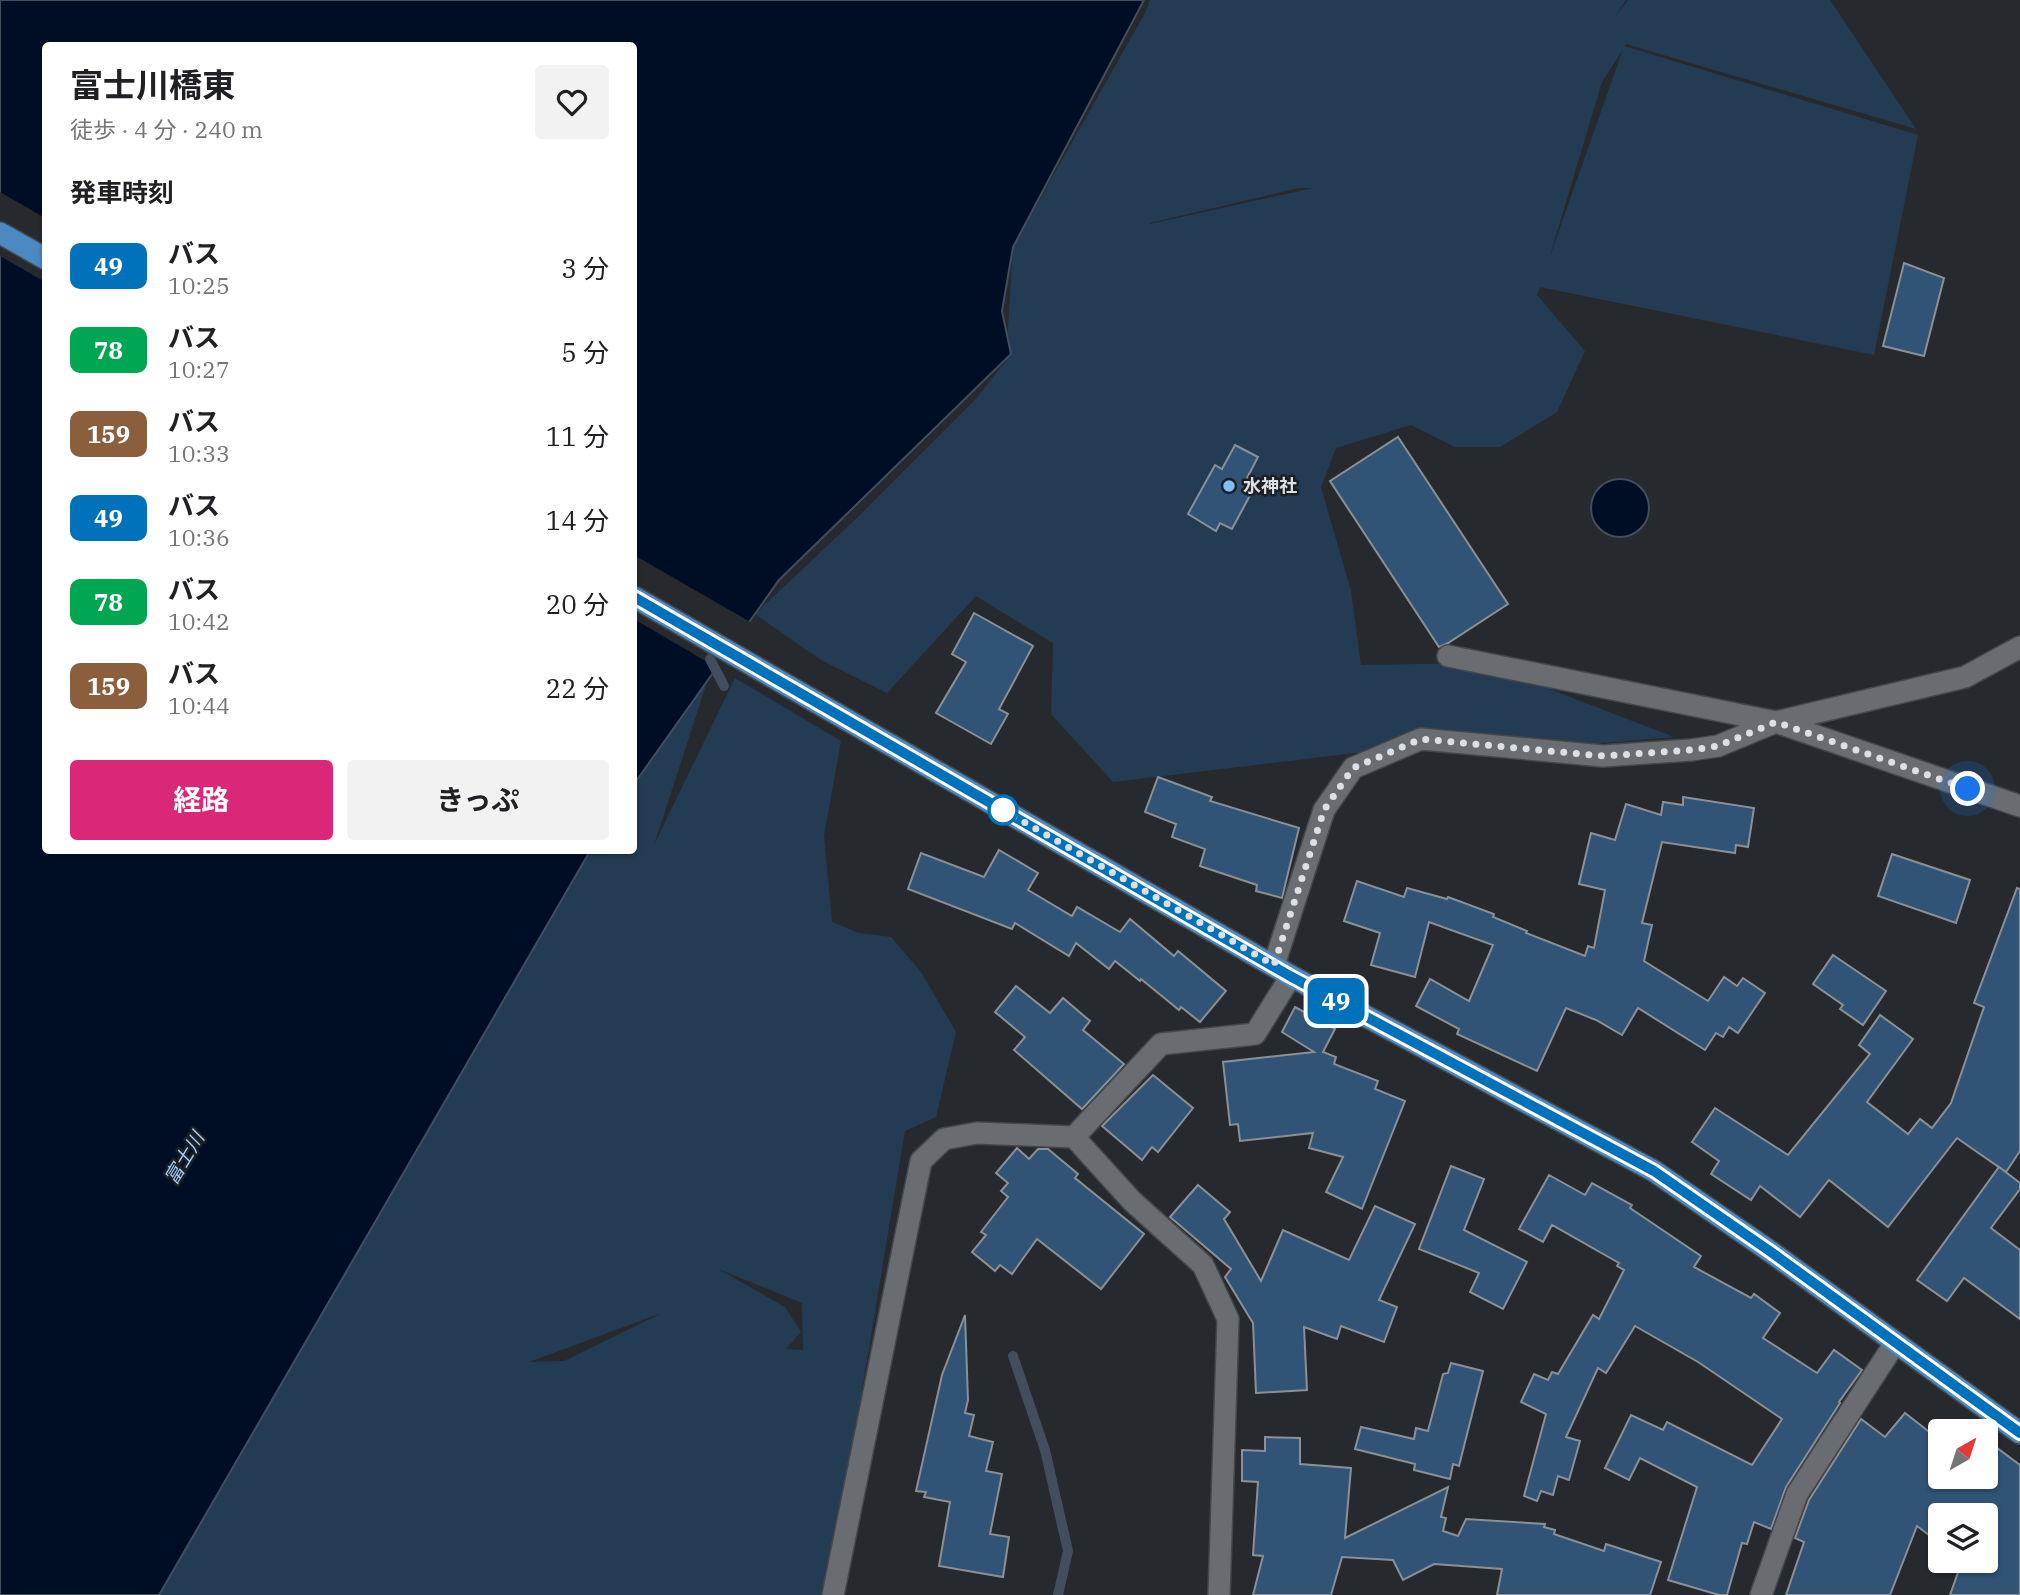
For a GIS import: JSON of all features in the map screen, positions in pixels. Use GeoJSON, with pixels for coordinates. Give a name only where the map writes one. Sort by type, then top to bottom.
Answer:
{"type":"FeatureCollection","features":[{"type":"Feature","properties":{"kind":"main road"},"geometry":{"type":"LineString","coordinates":[[0,233],[42,257]]}},
{"type":"Feature","properties":{"kind":"main road"},"geometry":{"type":"LineString","coordinates":[[637,599],[1282,970],[1654,1171],[1771,1252],[2020,1433]]}},
{"type":"Feature","properties":{"kind":"street"},"geometry":{"type":"LineString","coordinates":[[1074,1136],[1161,1044],[1255,1034],[1282,970],[1324,810],[1353,768],[1421,739],[1603,756],[1718,746],[1776,722],[1965,677],[2020,647]]}},
{"type":"Feature","properties":{"kind":"street"},"geometry":{"type":"LineString","coordinates":[[1448,656],[1776,722],[2020,806]]}},
{"type":"Feature","properties":{"kind":"street"},"geometry":{"type":"LineString","coordinates":[[833,1595],[921,1161],[944,1139],[977,1133],[1074,1136],[1132,1201],[1203,1265],[1228,1319],[1219,1595]]}},
{"type":"Feature","properties":{"kind":"street"},"geometry":{"type":"LineString","coordinates":[[1761,1595],[1797,1494],[1895,1343]]}},
{"type":"Feature","properties":{"kind":"shaded area"},"geometry":{"type":"Polygon","coordinates":[[[1150,0],[1626,0],[1614,18],[1628,0],[1830,0],[1916,129],[1626,44],[1624,46],[1918,135],[1874,355],[1540,287],[1537,295],[1585,351],[1557,412],[1500,447],[1455,447],[1411,425],[1336,448],[1321,487],[1351,591],[1361,665],[1482,663],[1674,737],[1532,749],[1355,753],[1113,782],[1051,714],[1053,643],[976,596],[887,693],[821,660],[755,614],[861,514],[975,400],[1006,361],[1013,247],[1150,0]],[[1622,52],[1602,82],[1548,262],[1622,52]],[[1299,188],[1150,223],[1150,224],[1313,188],[1299,188]]]}},
{"type":"Feature","properties":{"kind":"shaded area"},"geometry":{"type":"Polygon","coordinates":[[[735,678],[841,741],[824,836],[832,922],[859,933],[891,937],[921,972],[956,1032],[936,1117],[905,1131],[828,1595],[113,1595],[577,854],[637,854],[637,774],[708,679],[654,845],[735,678]],[[718,1269],[785,1307],[801,1332],[786,1349],[803,1350],[802,1303],[718,1269]],[[660,1314],[529,1362],[564,1361],[660,1314]]]}},
{"type":"Feature","properties":{"kind":"water","name":"富士川"},"geometry":{"type":"Polygon","coordinates":[[[0,0],[1144,0],[1013,247],[1002,311],[1011,354],[779,580],[637,780],[637,42],[42,42],[42,854],[588,854],[159,1595],[0,1595],[0,0]]]}},
{"type":"Feature","properties":{"kind":"water"},"geometry":{"type":"Polygon","coordinates":[[[1614,479],[1626,479],[1641,487],[1649,502],[1649,514],[1641,529],[1626,537],[1614,537],[1599,529],[1591,514],[1591,502],[1599,487],[1614,479]]]}},
{"type":"Feature","properties":{"kind":"pier"},"geometry":{"type":"Polygon","coordinates":[[[0,192],[42,216],[42,280],[0,256],[0,192]]]}},
{"type":"Feature","properties":{"kind":"pier"},"geometry":{"type":"Polygon","coordinates":[[[637,557],[752,623],[719,669],[637,621],[637,557]]]}},
{"type":"Feature","properties":{"kind":"building"},"geometry":{"type":"Polygon","coordinates":[[[1904,263],[1944,278],[1924,356],[1883,346],[1904,263]]]}},
{"type":"Feature","properties":{"kind":"building"},"geometry":{"type":"Polygon","coordinates":[[[1398,437],[1508,604],[1439,647],[1330,481],[1398,437]]]}},
{"type":"Feature","properties":{"kind":"building"},"geometry":{"type":"Polygon","coordinates":[[[1235,445],[1258,457],[1247,478],[1256,484],[1232,529],[1220,523],[1216,531],[1188,514],[1215,465],[1222,469],[1235,445]]]}},
{"type":"Feature","properties":{"kind":"building"},"geometry":{"type":"Polygon","coordinates":[[[974,613],[1033,646],[999,709],[1008,714],[991,744],[936,713],[966,662],[952,654],[974,613]]]}},
{"type":"Feature","properties":{"kind":"building"},"geometry":{"type":"Polygon","coordinates":[[[1158,777],[1212,797],[1210,801],[1299,828],[1282,898],[1256,891],[1257,885],[1200,866],[1205,849],[1172,837],[1176,824],[1145,812],[1158,777]]]}},
{"type":"Feature","properties":{"kind":"building"},"geometry":{"type":"Polygon","coordinates":[[[1683,797],[1754,808],[1748,847],[1736,845],[1735,853],[1662,842],[1642,923],[1652,925],[1644,961],[1708,1001],[1724,977],[1737,986],[1743,978],[1765,993],[1738,1033],[1729,1027],[1723,1037],[1716,1033],[1705,1050],[1638,1008],[1622,1035],[1596,1020],[1566,1008],[1537,1071],[1457,1034],[1459,1029],[1416,1006],[1430,979],[1469,1001],[1493,945],[1429,922],[1415,977],[1371,965],[1380,933],[1344,921],[1357,881],[1404,897],[1407,888],[1447,899],[1448,897],[1494,914],[1493,917],[1527,931],[1526,933],[1585,956],[1588,946],[1594,948],[1605,890],[1579,884],[1591,833],[1615,840],[1626,804],[1661,815],[1663,802],[1683,805],[1683,797]]]}},
{"type":"Feature","properties":{"kind":"building"},"geometry":{"type":"Polygon","coordinates":[[[999,850],[1038,873],[1028,890],[1072,916],[1077,907],[1120,932],[1130,919],[1174,956],[1178,951],[1226,991],[1200,1022],[1181,1007],[1179,1010],[1115,961],[1109,969],[1076,943],[1069,956],[1015,923],[1012,929],[908,889],[921,853],[984,877],[999,850]]]}},
{"type":"Feature","properties":{"kind":"building"},"geometry":{"type":"Polygon","coordinates":[[[1892,854],[1970,880],[1956,923],[1878,896],[1892,854]]]}},
{"type":"Feature","properties":{"kind":"building"},"geometry":{"type":"Polygon","coordinates":[[[2017,888],[2020,889],[2020,1151],[2006,1172],[1957,1138],[1888,1227],[1829,1180],[1800,1217],[1760,1186],[1751,1200],[1711,1174],[1719,1161],[1692,1142],[1715,1108],[1788,1155],[1870,1054],[1859,1045],[1880,1015],[1913,1039],[1867,1102],[1908,1134],[1920,1119],[1932,1128],[1951,1103],[1984,1007],[1974,1003],[2017,888]]]}},
{"type":"Feature","properties":{"kind":"building"},"geometry":{"type":"Polygon","coordinates":[[[1833,955],[1886,991],[1863,1025],[1840,1009],[1843,1005],[1813,984],[1833,955]]]}},
{"type":"Feature","properties":{"kind":"building"},"geometry":{"type":"Polygon","coordinates":[[[1016,986],[1050,1013],[1063,998],[1090,1021],[1083,1030],[1124,1064],[1082,1109],[1014,1050],[1025,1037],[995,1012],[1016,986]]]}},
{"type":"Feature","properties":{"kind":"building"},"geometry":{"type":"Polygon","coordinates":[[[1295,1007],[1335,1029],[1323,1052],[1336,1057],[1334,1064],[1378,1081],[1375,1089],[1405,1101],[1362,1209],[1326,1192],[1343,1157],[1309,1148],[1313,1133],[1240,1141],[1238,1124],[1230,1125],[1223,1062],[1314,1052],[1282,1032],[1295,1007]]]}},
{"type":"Feature","properties":{"kind":"building"},"geometry":{"type":"Polygon","coordinates":[[[1153,1075],[1193,1108],[1158,1152],[1152,1147],[1142,1160],[1102,1126],[1153,1075]]]}},
{"type":"Feature","properties":{"kind":"building"},"geometry":{"type":"Polygon","coordinates":[[[1017,1148],[1029,1159],[1038,1149],[1048,1149],[1078,1174],[1075,1178],[1144,1234],[1101,1289],[1037,1239],[1012,1274],[1000,1265],[995,1271],[972,1252],[986,1235],[981,1232],[1008,1197],[1001,1191],[1008,1183],[996,1173],[1017,1148]]]}},
{"type":"Feature","properties":{"kind":"building"},"geometry":{"type":"Polygon","coordinates":[[[1451,1166],[1484,1179],[1464,1230],[1527,1262],[1503,1309],[1470,1292],[1479,1273],[1419,1249],[1451,1166]]]}},
{"type":"Feature","properties":{"kind":"building"},"geometry":{"type":"Polygon","coordinates":[[[1999,1167],[2020,1183],[2020,1189],[1991,1228],[2020,1250],[2020,1319],[1964,1278],[1947,1301],[1917,1280],[1999,1167]]]}},
{"type":"Feature","properties":{"kind":"building"},"geometry":{"type":"Polygon","coordinates":[[[1549,1175],[1585,1195],[1592,1183],[1632,1205],[1630,1208],[1701,1256],[1694,1267],[1751,1298],[1754,1294],[1780,1313],[1763,1338],[1817,1373],[1834,1350],[1862,1370],[1786,1487],[1771,1529],[1754,1522],[1747,1544],[1742,1543],[1727,1595],[1668,1580],[1697,1487],[1640,1458],[1629,1480],[1605,1468],[1631,1415],[1663,1430],[1667,1422],[1752,1465],[1782,1419],[1698,1362],[1635,1326],[1606,1373],[1598,1368],[1566,1437],[1580,1441],[1569,1480],[1558,1476],[1553,1495],[1541,1491],[1537,1501],[1524,1496],[1546,1414],[1521,1402],[1534,1374],[1548,1380],[1552,1372],[1558,1374],[1593,1315],[1599,1319],[1624,1270],[1617,1266],[1619,1263],[1552,1225],[1543,1242],[1519,1229],[1549,1175]]]}},
{"type":"Feature","properties":{"kind":"building"},"geometry":{"type":"Polygon","coordinates":[[[1198,1185],[1230,1212],[1224,1219],[1261,1281],[1283,1230],[1349,1260],[1375,1206],[1415,1224],[1379,1300],[1397,1307],[1384,1342],[1341,1326],[1337,1339],[1304,1327],[1307,1390],[1256,1393],[1253,1323],[1225,1277],[1231,1269],[1170,1217],[1198,1185]]]}},
{"type":"Feature","properties":{"kind":"building"},"geometry":{"type":"Polygon","coordinates":[[[965,1315],[968,1400],[965,1413],[974,1415],[969,1436],[993,1442],[986,1471],[1002,1474],[990,1534],[1009,1537],[1003,1577],[939,1566],[950,1502],[924,1497],[926,1492],[916,1491],[942,1375],[965,1315]]]}},
{"type":"Feature","properties":{"kind":"building"},"geometry":{"type":"Polygon","coordinates":[[[1451,1363],[1483,1371],[1459,1466],[1453,1464],[1450,1479],[1414,1470],[1415,1464],[1355,1449],[1361,1427],[1414,1439],[1416,1428],[1428,1431],[1443,1374],[1448,1373],[1451,1363]]]}},
{"type":"Feature","properties":{"kind":"building"},"geometry":{"type":"Polygon","coordinates":[[[1905,1413],[1928,1431],[1928,1489],[1998,1489],[1998,1449],[2020,1465],[2020,1595],[1950,1595],[1958,1573],[1998,1573],[1998,1503],[1928,1503],[1928,1534],[1917,1526],[1890,1595],[1786,1595],[1804,1542],[1795,1538],[1809,1500],[1861,1419],[1885,1437],[1905,1413]]]}},
{"type":"Feature","properties":{"kind":"building"},"geometry":{"type":"Polygon","coordinates":[[[1265,1437],[1300,1438],[1300,1464],[1351,1468],[1345,1538],[1448,1487],[1441,1517],[1446,1518],[1443,1531],[1458,1536],[1466,1519],[1545,1524],[1544,1527],[1555,1530],[1554,1534],[1604,1551],[1606,1544],[1661,1562],[1650,1595],[1497,1595],[1502,1569],[1434,1564],[1403,1580],[1393,1560],[1342,1557],[1331,1595],[1253,1595],[1263,1556],[1253,1555],[1258,1482],[1242,1481],[1242,1450],[1265,1451],[1265,1437]]]}},
{"type":"Feature","properties":{"kind":"waterway"},"geometry":{"type":"LineString","coordinates":[[710,659],[724,686]]}},
{"type":"Feature","properties":{"kind":"waterway"},"geometry":{"type":"LineString","coordinates":[[1013,1356],[1045,1450],[1068,1551],[1058,1595]]}},
{"type":"Feature","properties":{"kind":"bus line","name":"49"},"geometry":{"type":"LineString","coordinates":[[637,599],[1290,976],[1654,1171],[1771,1252],[2020,1433]]}},
{"type":"Feature","properties":{"kind":"place","name":"水神社"},"geometry":{"type":"Point","coordinates":[1229,486]}},
{"type":"Feature","properties":{"kind":"route"},"geometry":{"type":"LineString","coordinates":[[1003,810],[1274,965],[1324,810],[1353,768],[1421,739],[1603,756],[1718,746],[1776,722],[1968,789]]}}]}
